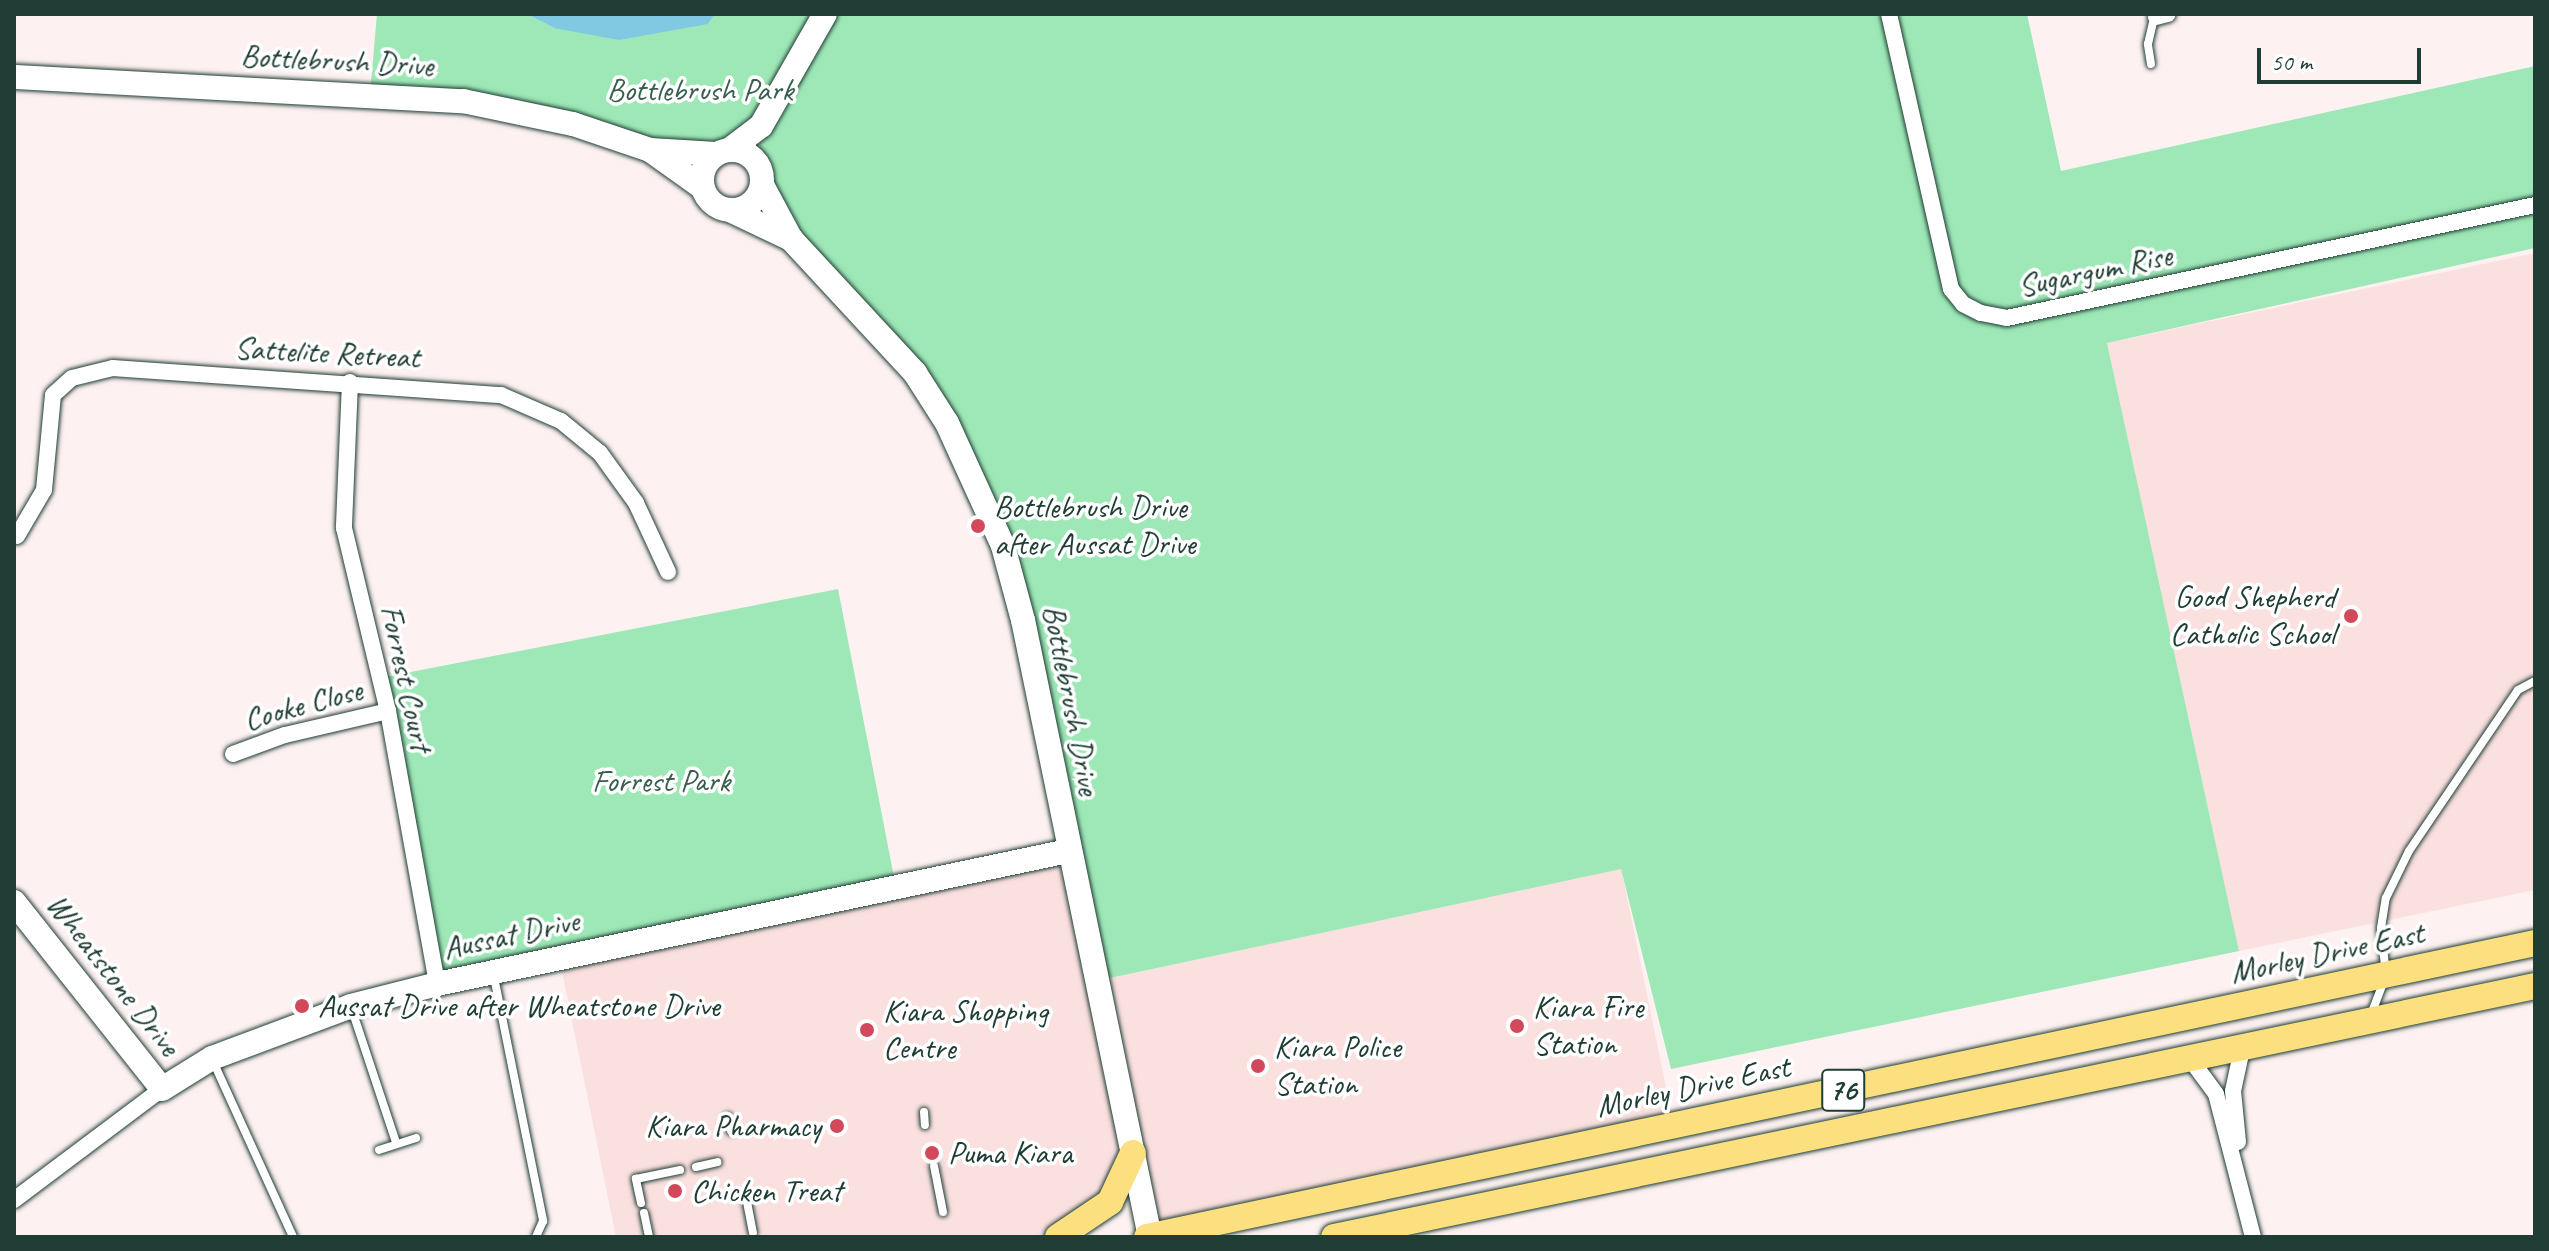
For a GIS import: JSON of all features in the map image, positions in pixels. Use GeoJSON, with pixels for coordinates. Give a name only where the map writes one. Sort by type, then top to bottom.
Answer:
{"type":"FeatureCollection","features":[{"type":"Feature","properties":{"kind":"main road","name":"Morley Drive East"},"geometry":{"type":"LineString","coordinates":[[1150,1237],[2535,943]]}},
{"type":"Feature","properties":{"kind":"main road","name":"76"},"geometry":{"type":"LineString","coordinates":[[1334,1237],[1713,1161],[2535,986]]}},
{"type":"Feature","properties":{"kind":"main road"},"geometry":{"type":"LineString","coordinates":[[1662,1128],[1683,1155],[1713,1161]]}},
{"type":"Feature","properties":{"kind":"main road"},"geometry":{"type":"LineString","coordinates":[[1058,1237],[1110,1202],[1133,1153]]}},
{"type":"Feature","properties":{"kind":"main road"},"geometry":{"type":"LineString","coordinates":[[1388,1186],[1402,1208],[1451,1214]]}},
{"type":"Feature","properties":{"kind":"street"},"geometry":{"type":"LineString","coordinates":[[761,126],[760,175],[751,203],[730,210],[714,204],[703,188],[702,173],[722,152],[761,126],[825,14]]}},
{"type":"Feature","properties":{"kind":"street","name":"Sugargum Rise"},"geometry":{"type":"LineString","coordinates":[[1889,14],[1951,289],[1963,304],[1981,313],[2007,318],[2535,205]]}},
{"type":"Feature","properties":{"kind":"street","name":"Bottlebrush Drive"},"geometry":{"type":"LineString","coordinates":[[14,77],[463,101],[573,124],[650,150],[703,188]]}},
{"type":"Feature","properties":{"kind":"street","name":"Bottlebrush Drive"},"geometry":{"type":"LineString","coordinates":[[650,150],[722,152]]}},
{"type":"Feature","properties":{"kind":"street"},"geometry":{"type":"LineString","coordinates":[[722,152],[742,152],[760,175]]}},
{"type":"Feature","properties":{"kind":"street","name":"Bottlebrush Drive"},"geometry":{"type":"LineString","coordinates":[[760,175],[791,239]]}},
{"type":"Feature","properties":{"kind":"street","name":"Bottlebrush Drive"},"geometry":{"type":"LineString","coordinates":[[730,210],[791,239],[853,300],[915,373],[980,488],[1023,620],[1068,851],[1150,1237]]}},
{"type":"Feature","properties":{"kind":"street","name":"Sattelite Retreat"},"geometry":{"type":"LineString","coordinates":[[17,536],[44,490],[53,395],[72,378],[113,368],[490,393],[561,421],[600,453],[622,480],[668,572]]}},
{"type":"Feature","properties":{"kind":"street","name":"Forrest Court"},"geometry":{"type":"LineString","coordinates":[[350,382],[344,528],[388,711],[437,984]]}},
{"type":"Feature","properties":{"kind":"street","name":"Cooke Close"},"geometry":{"type":"LineString","coordinates":[[233,754],[285,735],[388,711]]}},
{"type":"Feature","properties":{"kind":"street","name":"Aussat Drive"},"geometry":{"type":"LineString","coordinates":[[14,1200],[162,1089],[212,1058],[351,1006],[493,971],[1068,851]]}},
{"type":"Feature","properties":{"kind":"street","name":"Wheatstone Drive"},"geometry":{"type":"LineString","coordinates":[[14,902],[162,1089]]}},
{"type":"Feature","properties":{"kind":"street"},"geometry":{"type":"LineString","coordinates":[[2242,1049],[2233,1091],[2241,1175],[2253,1237]]}},
{"type":"Feature","properties":{"kind":"street"},"geometry":{"type":"LineString","coordinates":[[2191,1060],[2216,1094],[2241,1175]]}},
{"type":"Feature","properties":{"kind":"lane"},"geometry":{"type":"LineString","coordinates":[[2151,64],[2148,44],[2160,15]]}},
{"type":"Feature","properties":{"kind":"lane"},"geometry":{"type":"LineString","coordinates":[[2363,1023],[2378,1005],[2386,975],[2381,928],[2386,898],[2409,851],[2518,690],[2535,681]]}},
{"type":"Feature","properties":{"kind":"lane"},"geometry":{"type":"LineString","coordinates":[[493,971],[543,1221],[536,1237]]}},
{"type":"Feature","properties":{"kind":"lane"},"geometry":{"type":"LineString","coordinates":[[351,1006],[396,1142]]}},
{"type":"Feature","properties":{"kind":"lane"},"geometry":{"type":"LineString","coordinates":[[212,1058],[293,1237]]}},
{"type":"Feature","properties":{"kind":"lane"},"geometry":{"type":"LineString","coordinates":[[924,1112],[925,1125]]}},
{"type":"Feature","properties":{"kind":"lane"},"geometry":{"type":"LineString","coordinates":[[728,1117],[731,1131]]}},
{"type":"Feature","properties":{"kind":"lane"},"geometry":{"type":"LineString","coordinates":[[379,1150],[416,1138]]}},
{"type":"Feature","properties":{"kind":"lane"},"geometry":{"type":"LineString","coordinates":[[696,1167],[717,1162]]}},
{"type":"Feature","properties":{"kind":"lane"},"geometry":{"type":"LineString","coordinates":[[934,1166],[943,1212]]}},
{"type":"Feature","properties":{"kind":"lane"},"geometry":{"type":"LineString","coordinates":[[641,1203],[636,1179],[680,1170]]}},
{"type":"Feature","properties":{"kind":"lane"},"geometry":{"type":"LineString","coordinates":[[747,1202],[753,1232]]}},
{"type":"Feature","properties":{"kind":"lane"},"geometry":{"type":"LineString","coordinates":[[644,1213],[649,1237]]}},
{"type":"Feature","properties":{"kind":"shaded area","name":"Good Shepherd Catholic School"},"geometry":{"type":"Polygon","coordinates":[[[2535,253],[2535,890],[2239,951],[2107,343],[2535,253]]]}},
{"type":"Feature","properties":{"kind":"shaded area"},"geometry":{"type":"Polygon","coordinates":[[[1068,851],[1097,981],[1621,868],[1674,1126],[1151,1236],[1134,1155],[1117,1191],[1058,1237],[616,1237],[559,957],[1068,851]]]}},
{"type":"Feature","properties":{"kind":"green space","name":"Bottlebrush Park"},"geometry":{"type":"Polygon","coordinates":[[[377,14],[527,14],[554,28],[708,24],[715,14],[2027,14],[2061,171],[2535,66],[2535,248],[2107,343],[2239,951],[1671,1069],[1621,869],[1096,981],[1023,620],[947,423],[791,239],[758,165],[761,127],[717,157],[370,94],[377,14]]]}},
{"type":"Feature","properties":{"kind":"green space","name":"Forrest Park"},"geometry":{"type":"Polygon","coordinates":[[[838,589],[896,886],[437,976],[380,678],[838,589]]]}},
{"type":"Feature","properties":{"kind":"water"},"geometry":{"type":"Polygon","coordinates":[[[527,14],[715,14],[708,24],[619,40],[554,28],[527,14]]]}},
{"type":"Feature","properties":{"kind":"place","name":"Bottlebrush Drive after Aussat Drive"},"geometry":{"type":"Point","coordinates":[978,526]}},
{"type":"Feature","properties":{"kind":"place","name":"Good Shepherd Catholic School"},"geometry":{"type":"Point","coordinates":[2351,616]}},
{"type":"Feature","properties":{"kind":"place","name":"Aussat Drive after Wheatstone Drive"},"geometry":{"type":"Point","coordinates":[302,1006]}},
{"type":"Feature","properties":{"kind":"place","name":"Kiara Fire Station"},"geometry":{"type":"Point","coordinates":[1517,1026]}},
{"type":"Feature","properties":{"kind":"place","name":"Kiara Shopping Centre"},"geometry":{"type":"Point","coordinates":[867,1030]}},
{"type":"Feature","properties":{"kind":"place","name":"Kiara Police Station"},"geometry":{"type":"Point","coordinates":[1258,1066]}},
{"type":"Feature","properties":{"kind":"place","name":"Kiara Pharmacy"},"geometry":{"type":"Point","coordinates":[837,1126]}},
{"type":"Feature","properties":{"kind":"place","name":"Puma Kiara"},"geometry":{"type":"Point","coordinates":[932,1153]}},
{"type":"Feature","properties":{"kind":"place","name":"Chicken Treat"},"geometry":{"type":"Point","coordinates":[675,1191]}}]}
